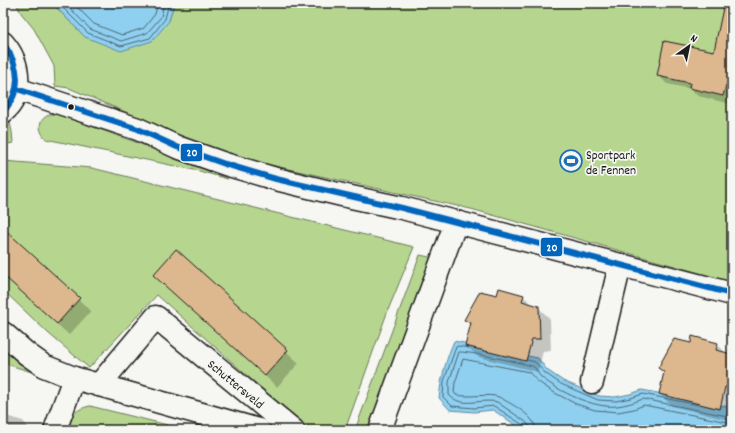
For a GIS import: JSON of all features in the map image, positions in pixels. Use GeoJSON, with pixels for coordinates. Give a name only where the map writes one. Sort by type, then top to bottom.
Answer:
{"type":"FeatureCollection","features":[{"type":"Feature","properties":{"kind":"main road"},"geometry":{"type":"LineString","coordinates":[[3,43],[10,50],[17,67],[17,89],[8,107],[3,112]]}},
{"type":"Feature","properties":{"kind":"main road"},"geometry":{"type":"LineString","coordinates":[[17,89],[138,128],[177,147],[224,164],[342,195],[402,208],[732,294]]}},
{"type":"Feature","properties":{"kind":"main road"},"geometry":{"type":"LineString","coordinates":[[380,430],[456,222]]}},
{"type":"Feature","properties":{"kind":"main road"},"geometry":{"type":"LineString","coordinates":[[592,382],[620,265]]}},
{"type":"Feature","properties":{"kind":"main road","name":"Schuttersveld"},"geometry":{"type":"LineString","coordinates":[[99,385],[156,317],[293,430]]}},
{"type":"Feature","properties":{"kind":"main road","name":"Schuttersveld"},"geometry":{"type":"LineString","coordinates":[[3,333],[27,354],[44,366],[74,378],[259,430]]}},
{"type":"Feature","properties":{"kind":"main road"},"geometry":{"type":"LineString","coordinates":[[55,430],[74,378]]}},
{"type":"Feature","properties":{"kind":"green space","name":"Sportpark de Fennen"},"geometry":{"type":"Polygon","coordinates":[[[16,3],[52,3],[85,37],[169,21],[174,3],[732,3],[732,282],[471,209],[243,159],[208,147],[69,88],[55,86],[54,66],[34,29],[21,13],[16,3]]]}},
{"type":"Feature","properties":{"kind":"green space"},"geometry":{"type":"Polygon","coordinates":[[[51,114],[57,114],[141,144],[228,179],[199,171],[46,139],[41,132],[40,125],[43,119],[51,114]]]}},
{"type":"Feature","properties":{"kind":"green space"},"geometry":{"type":"Polygon","coordinates":[[[9,118],[13,143],[3,145],[3,123],[9,118]]]}},
{"type":"Feature","properties":{"kind":"green space"},"geometry":{"type":"Polygon","coordinates":[[[3,161],[92,168],[414,247],[388,310],[345,430],[305,430],[287,419],[280,405],[157,295],[89,368],[48,333],[3,290],[3,161]]]}},
{"type":"Feature","properties":{"kind":"green space"},"geometry":{"type":"Polygon","coordinates":[[[420,255],[434,258],[370,423],[365,430],[355,430],[420,255]]]}},
{"type":"Feature","properties":{"kind":"green space"},"geometry":{"type":"Polygon","coordinates":[[[3,349],[12,357],[35,373],[3,363],[3,349]]]}},
{"type":"Feature","properties":{"kind":"green space"},"geometry":{"type":"Polygon","coordinates":[[[90,406],[188,430],[68,430],[74,414],[80,409],[90,406]]]}},
{"type":"Feature","properties":{"kind":"water"},"geometry":{"type":"Polygon","coordinates":[[[52,3],[174,3],[169,21],[152,41],[121,51],[85,37],[52,3]]]}},
{"type":"Feature","properties":{"kind":"water"},"geometry":{"type":"Polygon","coordinates":[[[454,341],[538,358],[547,370],[563,381],[599,396],[615,397],[642,390],[730,407],[732,410],[732,430],[523,430],[493,410],[474,412],[450,410],[439,398],[444,369],[454,341]]]}},
{"type":"Feature","properties":{"kind":"building"},"geometry":{"type":"Polygon","coordinates":[[[723,8],[732,9],[732,86],[726,85],[723,96],[689,88],[690,83],[657,76],[664,41],[714,51],[723,8]]]}},
{"type":"Feature","properties":{"kind":"building"},"geometry":{"type":"Polygon","coordinates":[[[3,228],[80,298],[57,324],[3,275],[3,228]]]}},
{"type":"Feature","properties":{"kind":"building"},"geometry":{"type":"Polygon","coordinates":[[[176,249],[288,350],[265,376],[153,275],[176,249]]]}},
{"type":"Feature","properties":{"kind":"building"},"geometry":{"type":"Polygon","coordinates":[[[499,288],[524,295],[522,301],[539,306],[540,339],[532,339],[526,361],[465,346],[471,323],[464,320],[480,291],[497,295],[499,288]]]}},
{"type":"Feature","properties":{"kind":"building"},"geometry":{"type":"Polygon","coordinates":[[[692,336],[718,343],[716,350],[732,354],[732,387],[725,387],[720,409],[659,394],[664,372],[658,368],[674,339],[691,343],[692,336]]]}},
{"type":"Feature","properties":{"kind":"transit line","name":"20"},"geometry":{"type":"LineString","coordinates":[[3,43],[13,60],[17,78],[14,95],[3,112]]}},
{"type":"Feature","properties":{"kind":"transit line","name":"20"},"geometry":{"type":"LineString","coordinates":[[17,89],[138,129],[177,147],[225,164],[276,179],[402,208],[732,294]]}},
{"type":"Feature","properties":{"kind":"place","name":"Sportpark de Fennen"},"geometry":{"type":"Point","coordinates":[571,161]}}]}
